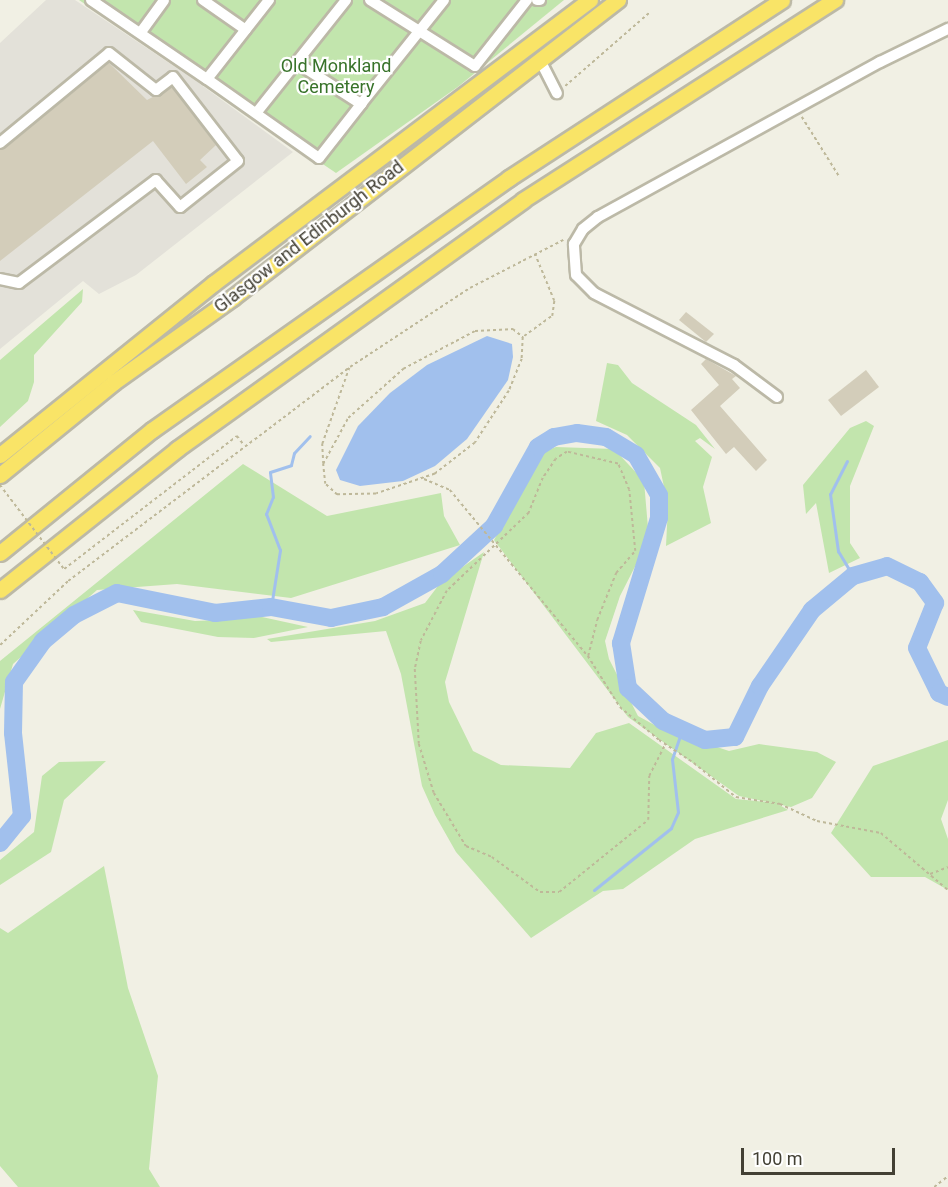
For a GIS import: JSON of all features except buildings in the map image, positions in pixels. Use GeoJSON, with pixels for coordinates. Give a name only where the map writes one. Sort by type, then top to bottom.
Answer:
{"type":"FeatureCollection","features":[{"type":"Feature","properties":{"kind":"highway","name":"Glasgow and Edinburgh Road"},"geometry":{"type":"LineString","coordinates":[[0,455],[214,283],[590,0]]}},
{"type":"Feature","properties":{"kind":"highway","name":"Glasgow and Edinburgh Road"},"geometry":{"type":"LineString","coordinates":[[0,475],[114,382],[232,298],[541,62],[618,0]]}},
{"type":"Feature","properties":{"kind":"highway"},"geometry":{"type":"LineString","coordinates":[[0,552],[152,430],[509,178],[782,0]]}},
{"type":"Feature","properties":{"kind":"highway"},"geometry":{"type":"LineString","coordinates":[[0,590],[177,449],[523,200],[835,0]]}},
{"type":"Feature","properties":{"kind":"street"},"geometry":{"type":"LineString","coordinates":[[91,0],[257,112],[319,158],[444,0]]}},
{"type":"Feature","properties":{"kind":"street"},"geometry":{"type":"LineString","coordinates":[[141,32],[164,0]]}},
{"type":"Feature","properties":{"kind":"street"},"geometry":{"type":"LineString","coordinates":[[203,0],[246,30]]}},
{"type":"Feature","properties":{"kind":"street"},"geometry":{"type":"LineString","coordinates":[[207,79],[269,0]]}},
{"type":"Feature","properties":{"kind":"street"},"geometry":{"type":"LineString","coordinates":[[257,112],[346,0]]}},
{"type":"Feature","properties":{"kind":"street"},"geometry":{"type":"LineString","coordinates":[[370,0],[475,66],[527,0]]}},
{"type":"Feature","properties":{"kind":"street"},"geometry":{"type":"LineString","coordinates":[[777,398],[734,365],[594,292],[576,275],[574,244],[583,230],[598,217],[880,62],[948,29]]}},
{"type":"Feature","properties":{"kind":"street"},"geometry":{"type":"LineString","coordinates":[[0,143],[109,53],[156,90],[173,77],[238,161],[180,207],[156,180],[20,283],[0,279]]}},
{"type":"Feature","properties":{"kind":"street"},"geometry":{"type":"LineString","coordinates":[[541,62],[557,93]]}},
{"type":"Feature","properties":{"kind":"street"},"geometry":{"type":"LineString","coordinates":[[297,63],[362,103]]}},
{"type":"Feature","properties":{"kind":"path"},"geometry":{"type":"LineString","coordinates":[[557,93],[650,12]]}},
{"type":"Feature","properties":{"kind":"path"},"geometry":{"type":"LineString","coordinates":[[802,117],[838,176]]}},
{"type":"Feature","properties":{"kind":"path"},"geometry":{"type":"LineString","coordinates":[[0,645],[68,581],[350,367],[431,312],[564,239]]}},
{"type":"Feature","properties":{"kind":"path"},"geometry":{"type":"LineString","coordinates":[[523,337],[542,327],[552,316],[554,301],[535,254]]}},
{"type":"Feature","properties":{"kind":"path"},"geometry":{"type":"LineString","coordinates":[[323,464],[348,418],[403,369],[475,331],[513,329],[523,337]]}},
{"type":"Feature","properties":{"kind":"path"},"geometry":{"type":"LineString","coordinates":[[350,367],[322,444],[325,484],[337,495],[376,494],[424,479],[458,458],[495,416],[522,359],[523,337]]}},
{"type":"Feature","properties":{"kind":"path"},"geometry":{"type":"LineString","coordinates":[[0,485],[64,569],[237,436],[245,446]]}},
{"type":"Feature","properties":{"kind":"path"},"geometry":{"type":"LineString","coordinates":[[588,656],[597,620],[616,573],[635,551],[629,490],[618,464],[567,452],[556,459],[543,477],[529,513],[497,547],[447,591],[422,641],[415,669],[422,754],[434,793],[466,846],[492,857],[540,892],[559,892],[648,820],[649,776],[665,744]]}},
{"type":"Feature","properties":{"kind":"path"},"geometry":{"type":"LineString","coordinates":[[424,479],[450,490],[588,656],[620,707],[665,744],[736,797],[780,804],[817,821],[881,833],[948,890]]}},
{"type":"Feature","properties":{"kind":"path"},"geometry":{"type":"LineString","coordinates":[[929,874],[948,867]]}},
{"type":"Feature","properties":{"kind":"path"},"geometry":{"type":"LineString","coordinates":[[934,1187],[948,1176]]}},
{"type":"Feature","properties":{"kind":"shaded area"},"geometry":{"type":"Polygon","coordinates":[[[46,0],[75,0],[196,81],[293,152],[136,275],[99,294],[83,281],[0,349],[0,43],[46,0]]]}},
{"type":"Feature","properties":{"kind":"green space","name":"Old Monkland Cemetery"},"geometry":{"type":"Polygon","coordinates":[[[79,0],[564,0],[459,86],[336,173],[79,0]]]}},
{"type":"Feature","properties":{"kind":"green space"},"geometry":{"type":"Polygon","coordinates":[[[83,289],[82,302],[34,355],[34,382],[28,401],[0,427],[0,360],[83,289]]]}},
{"type":"Feature","properties":{"kind":"green space"},"geometry":{"type":"Polygon","coordinates":[[[607,363],[618,365],[632,383],[696,425],[715,449],[700,438],[695,441],[712,457],[703,487],[711,523],[666,546],[668,506],[660,468],[627,435],[596,421],[607,363]]]}},
{"type":"Feature","properties":{"kind":"green space"},"geometry":{"type":"Polygon","coordinates":[[[866,421],[874,426],[850,486],[850,543],[860,558],[829,573],[816,503],[806,514],[803,485],[850,428],[866,421]]]}},
{"type":"Feature","properties":{"kind":"green space"},"geometry":{"type":"Polygon","coordinates":[[[556,447],[614,449],[644,481],[648,528],[645,547],[620,596],[605,641],[609,659],[638,716],[660,728],[729,751],[759,744],[817,752],[836,762],[812,798],[791,807],[739,796],[628,717],[494,540],[543,452],[556,447]]]}},
{"type":"Feature","properties":{"kind":"green space"},"geometry":{"type":"Polygon","coordinates":[[[243,464],[327,516],[441,493],[444,516],[460,545],[291,598],[177,584],[97,590],[13,664],[0,709],[0,661],[243,464]]]}},
{"type":"Feature","properties":{"kind":"green space"},"geometry":{"type":"Polygon","coordinates":[[[484,552],[445,682],[449,702],[473,751],[501,765],[570,768],[596,733],[629,723],[736,799],[776,803],[788,810],[695,839],[623,889],[603,891],[531,938],[456,852],[435,815],[422,786],[401,674],[386,631],[271,642],[267,639],[375,621],[425,603],[441,582],[484,552]]]}},
{"type":"Feature","properties":{"kind":"green space"},"geometry":{"type":"Polygon","coordinates":[[[133,610],[195,621],[219,620],[243,613],[308,627],[254,638],[218,637],[141,622],[133,610]]]}},
{"type":"Feature","properties":{"kind":"green space"},"geometry":{"type":"Polygon","coordinates":[[[948,740],[948,800],[941,819],[948,839],[948,890],[925,877],[871,877],[831,833],[873,766],[948,740]]]}},
{"type":"Feature","properties":{"kind":"green space"},"geometry":{"type":"Polygon","coordinates":[[[106,761],[64,800],[51,852],[0,885],[0,860],[34,832],[42,776],[59,762],[106,761]]]}},
{"type":"Feature","properties":{"kind":"green space"},"geometry":{"type":"Polygon","coordinates":[[[104,866],[128,988],[158,1076],[149,1169],[160,1187],[18,1187],[0,1166],[0,928],[8,933],[104,866]]]}},
{"type":"Feature","properties":{"kind":"water"},"geometry":{"type":"Polygon","coordinates":[[[487,336],[512,344],[513,357],[508,380],[467,439],[435,466],[403,481],[360,486],[340,480],[336,470],[358,426],[390,393],[427,365],[487,336]]]}},
{"type":"Feature","properties":{"kind":"waterway"},"geometry":{"type":"LineString","coordinates":[[0,843],[22,816],[13,733],[14,682],[43,641],[74,615],[117,593],[215,613],[271,607],[331,618],[383,607],[442,574],[494,526],[538,447],[554,437],[577,433],[606,437],[636,455],[659,495],[659,518],[621,643],[628,688],[663,721],[705,740],[735,737],[760,686],[812,610],[853,576],[887,566],[920,582],[935,603],[917,648],[939,693],[948,697]]}},
{"type":"Feature","properties":{"kind":"waterway"},"geometry":{"type":"LineString","coordinates":[[271,607],[280,550],[266,514],[273,497],[270,472],[291,465],[294,453],[310,436]]}},
{"type":"Feature","properties":{"kind":"waterway"},"geometry":{"type":"LineString","coordinates":[[847,461],[830,494],[838,551],[853,576]]}},
{"type":"Feature","properties":{"kind":"waterway"},"geometry":{"type":"LineString","coordinates":[[594,890],[671,828],[678,812],[672,759],[682,730]]}}]}
